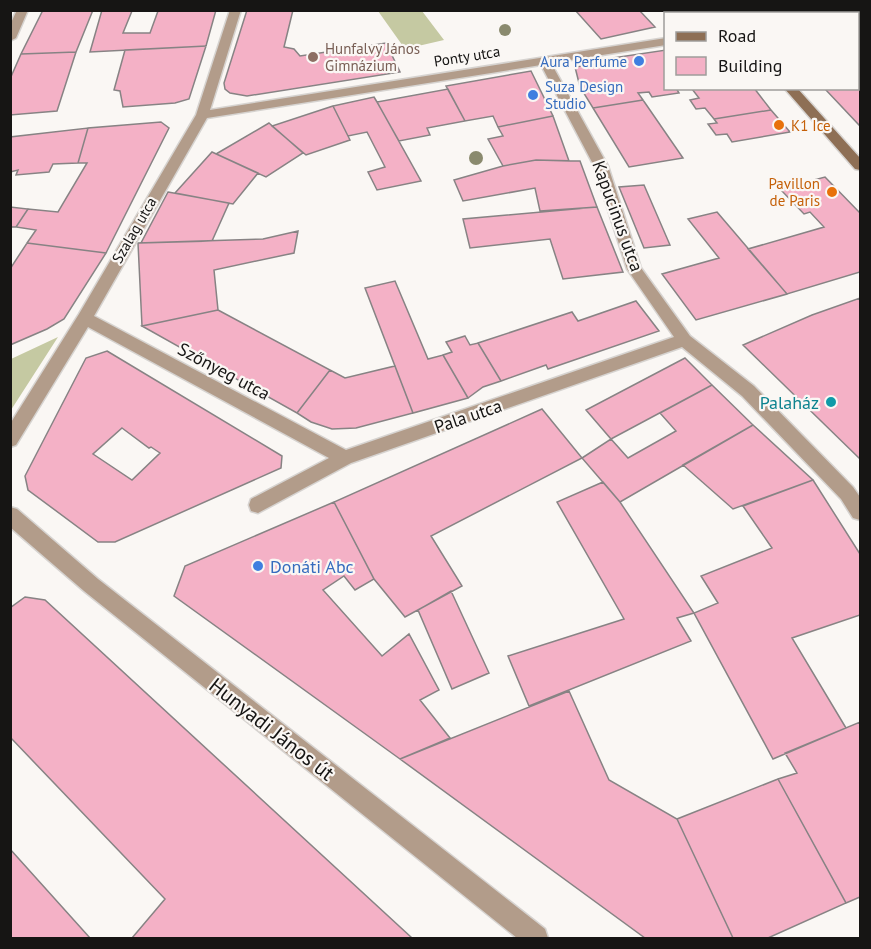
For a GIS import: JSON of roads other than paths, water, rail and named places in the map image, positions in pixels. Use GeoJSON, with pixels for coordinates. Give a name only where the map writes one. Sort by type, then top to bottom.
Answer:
{"type":"FeatureCollection","features":[{"type":"Feature","properties":{"kind":"street"},"geometry":{"type":"LineString","coordinates":[[10,38],[23,10]]}},
{"type":"Feature","properties":{"kind":"street","name":"Szalag utca"},"geometry":{"type":"LineString","coordinates":[[10,440],[85,318],[202,115],[236,10]]}},
{"type":"Feature","properties":{"kind":"street","name":"Ponty utca"},"geometry":{"type":"LineString","coordinates":[[202,115],[664,41]]}},
{"type":"Feature","properties":{"kind":"street","name":"Kapucinus utca"},"geometry":{"type":"LineString","coordinates":[[544,60],[601,166],[634,269],[684,340],[748,391],[848,493],[861,512]]}},
{"type":"Feature","properties":{"kind":"street"},"geometry":{"type":"LineString","coordinates":[[792,90],[861,166]]}},
{"type":"Feature","properties":{"kind":"street","name":"Szőnyeg utca"},"geometry":{"type":"LineString","coordinates":[[85,318],[345,458]]}},
{"type":"Feature","properties":{"kind":"street","name":"Pala utca"},"geometry":{"type":"LineString","coordinates":[[258,505],[345,458],[684,340]]}},
{"type":"Feature","properties":{"kind":"street","name":"Hunyadi János út"},"geometry":{"type":"LineString","coordinates":[[10,515],[91,585],[536,939]]}},
{"type":"Feature","properties":{"kind":"place","name":"Hunfalvy János Gimnázium"},"geometry":{"type":"Point","coordinates":[313,57]}},
{"type":"Feature","properties":{"kind":"place","name":"Aura Perfume"},"geometry":{"type":"Point","coordinates":[639,61]}},
{"type":"Feature","properties":{"kind":"place","name":"Suza Design Studio"},"geometry":{"type":"Point","coordinates":[533,95]}},
{"type":"Feature","properties":{"kind":"place","name":"K1 Ice"},"geometry":{"type":"Point","coordinates":[779,125]}},
{"type":"Feature","properties":{"kind":"place","name":"Pavillon de Paris"},"geometry":{"type":"Point","coordinates":[832,192]}},
{"type":"Feature","properties":{"kind":"place","name":"Palaház"},"geometry":{"type":"Point","coordinates":[831,402]}},
{"type":"Feature","properties":{"kind":"place","name":"Donáti Abc"},"geometry":{"type":"Point","coordinates":[258,566]}}]}
